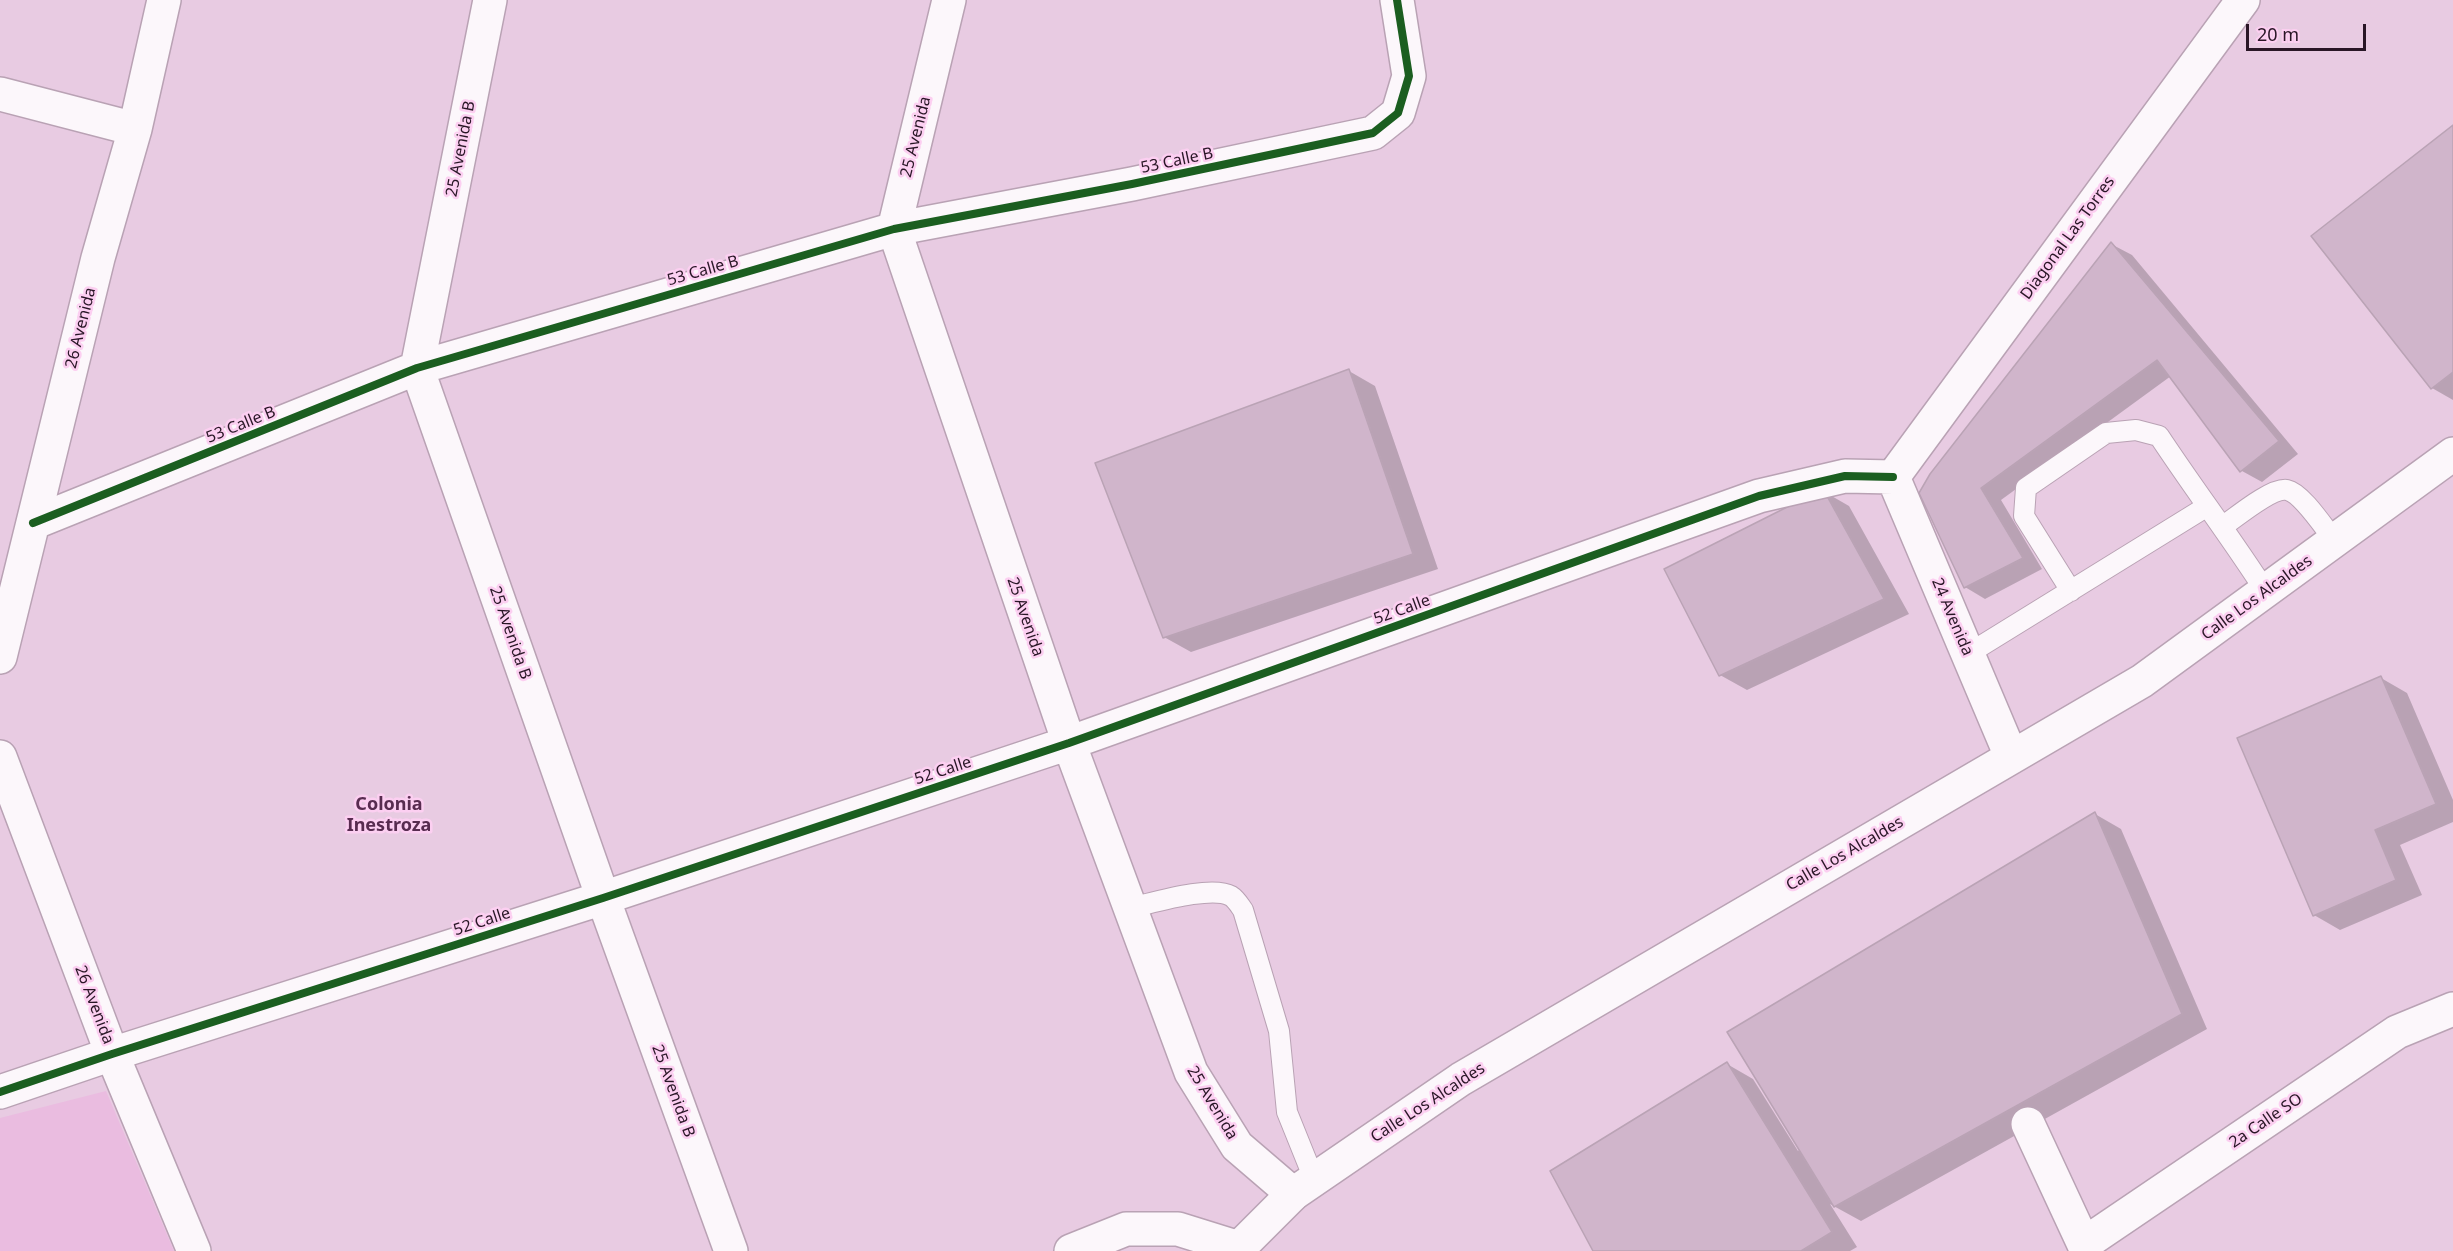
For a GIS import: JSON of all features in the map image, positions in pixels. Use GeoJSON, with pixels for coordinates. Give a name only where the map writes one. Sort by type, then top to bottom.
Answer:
{"type":"FeatureCollection","features":[{"type":"Feature","properties":{"kind":"street","name":"26 Avenida"},"geometry":{"type":"LineString","coordinates":[[0,657],[9,578],[33,524],[98,258],[135,129],[164,0]]}},
{"type":"Feature","properties":{"kind":"street","name":"25 Avenida B"},"geometry":{"type":"LineString","coordinates":[[490,0],[417,368],[603,898],[731,1251]]}},
{"type":"Feature","properties":{"kind":"street","name":"25 Avenida"},"geometry":{"type":"LineString","coordinates":[[949,0],[894,229],[1069,743],[1191,1072],[1238,1146],[1304,1186]]}},
{"type":"Feature","properties":{"kind":"street","name":"53 Calle B"},"geometry":{"type":"LineString","coordinates":[[33,524],[417,368],[894,229],[1132,184],[1373,133],[1398,114],[1409,76],[1397,0]]}},
{"type":"Feature","properties":{"kind":"street","name":"Diagonal Las Torres"},"geometry":{"type":"LineString","coordinates":[[1893,477],[2243,0]]}},
{"type":"Feature","properties":{"kind":"street"},"geometry":{"type":"LineString","coordinates":[[0,94],[135,129]]}},
{"type":"Feature","properties":{"kind":"street","name":"Calle Los Alcaldes"},"geometry":{"type":"LineString","coordinates":[[1237,1250],[1304,1186],[1461,1079],[2142,681],[2453,454]]}},
{"type":"Feature","properties":{"kind":"street","name":"52 Calle"},"geometry":{"type":"LineString","coordinates":[[0,1092],[112,1054],[603,898],[1069,743],[1759,496],[1845,476],[1893,477]]}},
{"type":"Feature","properties":{"kind":"street","name":"24 Avenida"},"geometry":{"type":"LineString","coordinates":[[1893,477],[2011,756]]}},
{"type":"Feature","properties":{"kind":"street","name":"26 Avenida"},"geometry":{"type":"LineString","coordinates":[[0,757],[112,1054],[194,1251]]}},
{"type":"Feature","properties":{"kind":"street","name":"2a Calle SO"},"geometry":{"type":"LineString","coordinates":[[2086,1247],[2397,1032],[2453,1009]]}},
{"type":"Feature","properties":{"kind":"street"},"geometry":{"type":"LineString","coordinates":[[2028,1124],[2086,1247]]}},
{"type":"Feature","properties":{"kind":"street"},"geometry":{"type":"LineString","coordinates":[[1071,1251],[1126,1229],[1178,1229],[1237,1250]]}},
{"type":"Feature","properties":{"kind":"lane"},"geometry":{"type":"LineString","coordinates":[[2071,591],[2024,516],[2026,488],[2106,434],[2136,430],[2158,436],[2266,592]]}},
{"type":"Feature","properties":{"kind":"lane"},"geometry":{"type":"LineString","coordinates":[[2222,527],[2264,498],[2281,490],[2289,490],[2301,500],[2335,541]]}},
{"type":"Feature","properties":{"kind":"lane"},"geometry":{"type":"LineString","coordinates":[[1968,654],[2206,507]]}},
{"type":"Feature","properties":{"kind":"lane"},"geometry":{"type":"LineString","coordinates":[[1130,908],[1189,894],[1218,893],[1232,896],[1243,910],[1279,1031],[1287,1112],[1304,1186]]}},
{"type":"Feature","properties":{"kind":"shaded area"},"geometry":{"type":"Polygon","coordinates":[[[106,1091],[174,1251],[0,1251],[0,1118],[106,1091]]]}},
{"type":"Feature","properties":{"kind":"building"},"geometry":{"type":"Polygon","coordinates":[[[2453,125],[2453,372],[2431,389],[2311,236],[2453,125]]]}},
{"type":"Feature","properties":{"kind":"building"},"geometry":{"type":"Polygon","coordinates":[[[2111,242],[2279,441],[2240,472],[2157,360],[1981,488],[2023,558],[1964,588],[1919,493],[1930,474],[2111,242]]]}},
{"type":"Feature","properties":{"kind":"building"},"geometry":{"type":"Polygon","coordinates":[[[1349,369],[1413,554],[1163,638],[1095,463],[1349,369]]]}},
{"type":"Feature","properties":{"kind":"building"},"geometry":{"type":"Polygon","coordinates":[[[1823,489],[1884,599],[1719,676],[1664,569],[1823,489]]]}},
{"type":"Feature","properties":{"kind":"building"},"geometry":{"type":"Polygon","coordinates":[[[2381,676],[2436,804],[2375,830],[2396,880],[2313,916],[2237,738],[2381,676]]]}},
{"type":"Feature","properties":{"kind":"building"},"geometry":{"type":"Polygon","coordinates":[[[2095,812],[2182,1014],[1834,1207],[1727,1032],[2095,812]]]}},
{"type":"Feature","properties":{"kind":"building"},"geometry":{"type":"Polygon","coordinates":[[[1727,1062],[1832,1232],[1801,1251],[1593,1251],[1550,1171],[1727,1062]]]}},
{"type":"Feature","properties":{"kind":"cycle path"},"geometry":{"type":"LineString","coordinates":[[33,523],[417,368],[894,229],[1132,184],[1373,133],[1398,113],[1409,76],[1397,0]]}},
{"type":"Feature","properties":{"kind":"cycle path"},"geometry":{"type":"LineString","coordinates":[[0,1092],[112,1054],[603,898],[1069,743],[1759,496],[1845,476],[1893,477]]}},
{"type":"Feature","properties":{"kind":"district","name":"Colonia Inestroza"},"geometry":{"type":"Point","coordinates":[389,815]}}]}
